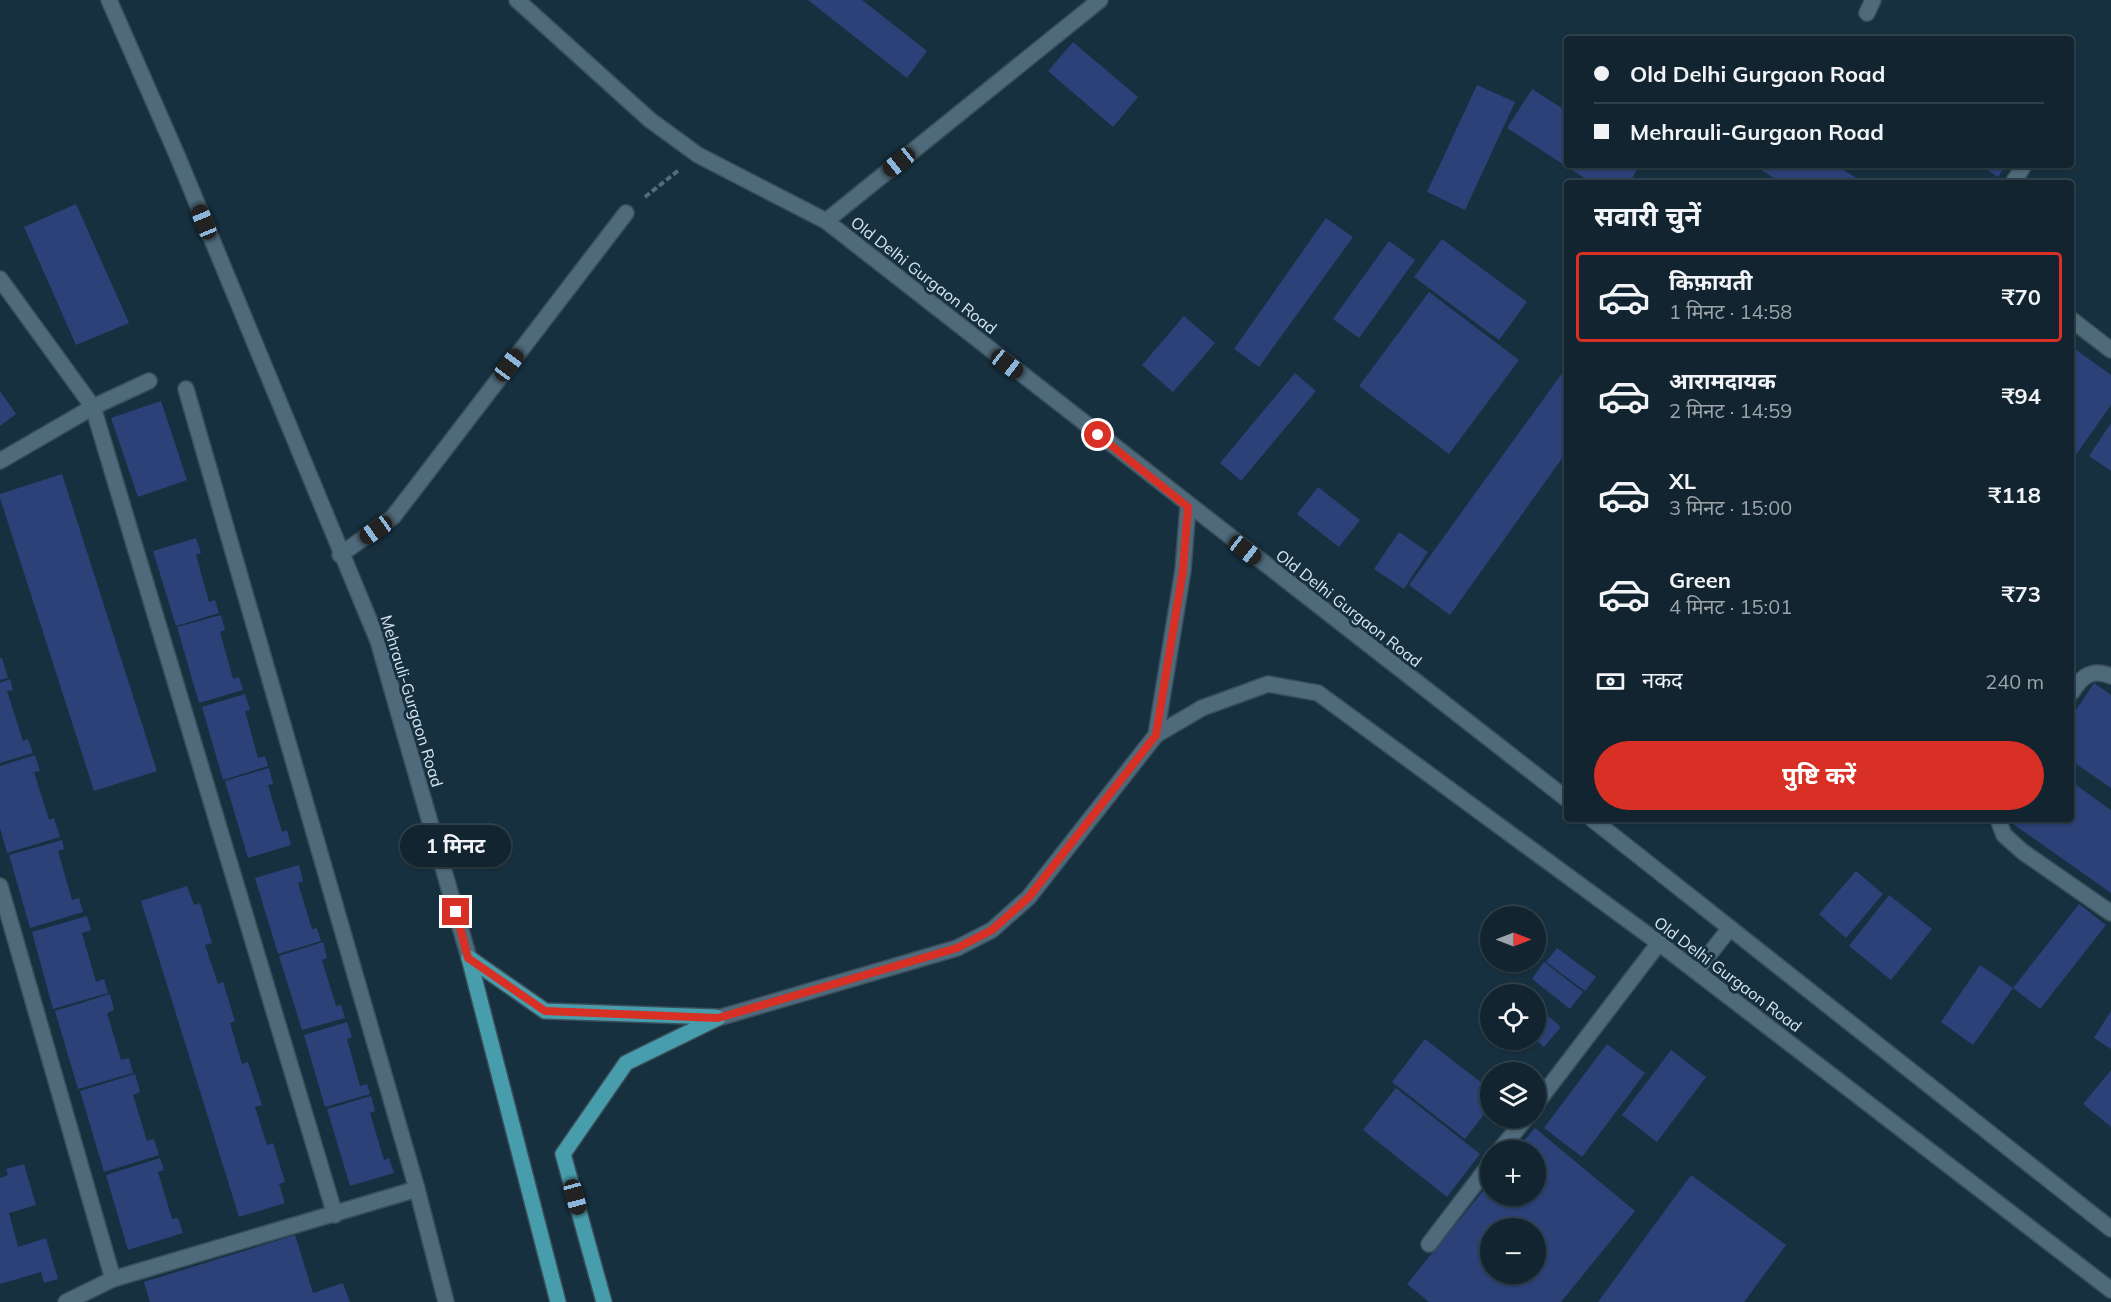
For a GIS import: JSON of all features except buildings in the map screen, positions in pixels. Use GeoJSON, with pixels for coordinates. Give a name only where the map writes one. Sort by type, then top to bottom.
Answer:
{"type":"FeatureCollection","features":[{"type":"Feature","properties":{"kind":"main road","name":"Mehrauli-Gurgaon Road"},"geometry":{"type":"LineString","coordinates":[[109,0],[177,155],[340,555],[378,641],[468,958],[558,1302]]}},
{"type":"Feature","properties":{"kind":"main road","name":"Old Delhi Gurgaon Road"},"geometry":{"type":"LineString","coordinates":[[517,0],[650,120],[698,154],[826,221],[1188,507],[1564,797]]}},
{"type":"Feature","properties":{"kind":"main road"},"geometry":{"type":"LineString","coordinates":[[826,221],[1100,0]]}},
{"type":"Feature","properties":{"kind":"main road"},"geometry":{"type":"LineString","coordinates":[[340,555],[393,517],[626,213]]}},
{"type":"Feature","properties":{"kind":"main road"},"geometry":{"type":"LineString","coordinates":[[0,279],[93,407],[335,1215]]}},
{"type":"Feature","properties":{"kind":"main road"},"geometry":{"type":"LineString","coordinates":[[2074,322],[2111,350]]}},
{"type":"Feature","properties":{"kind":"main road"},"geometry":{"type":"LineString","coordinates":[[0,461],[93,407],[149,381]]}},
{"type":"Feature","properties":{"kind":"main road"},"geometry":{"type":"LineString","coordinates":[[186,390],[417,1189],[446,1302]]}},
{"type":"Feature","properties":{"kind":"main road"},"geometry":{"type":"LineString","coordinates":[[604,1302],[563,1154],[626,1063],[718,1018],[957,948],[992,930],[1029,897],[1156,735],[1183,570],[1188,507]]}},
{"type":"Feature","properties":{"kind":"main road"},"geometry":{"type":"LineString","coordinates":[[2074,689],[2081,677],[2092,672],[2111,676]]}},
{"type":"Feature","properties":{"kind":"main road","name":"Old Delhi Gurgaon Road"},"geometry":{"type":"LineString","coordinates":[[1156,735],[1202,708],[1268,684],[1318,693],[1659,943],[2111,1290]]}},
{"type":"Feature","properties":{"kind":"main road"},"geometry":{"type":"LineString","coordinates":[[1600,822],[1730,928],[2111,1229]]}},
{"type":"Feature","properties":{"kind":"main road"},"geometry":{"type":"LineString","coordinates":[[1999,822],[2004,835],[2023,852],[2111,913]]}},
{"type":"Feature","properties":{"kind":"main road"},"geometry":{"type":"LineString","coordinates":[[0,886],[113,1279]]}},
{"type":"Feature","properties":{"kind":"main road"},"geometry":{"type":"LineString","coordinates":[[1696,971],[1730,928]]}},
{"type":"Feature","properties":{"kind":"main road"},"geometry":{"type":"LineString","coordinates":[[1546,1091],[1659,943]]}},
{"type":"Feature","properties":{"kind":"main road"},"geometry":{"type":"LineString","coordinates":[[468,958],[545,1011],[718,1018]]}},
{"type":"Feature","properties":{"kind":"main road"},"geometry":{"type":"LineString","coordinates":[[1508,1140],[1518,1128]]}},
{"type":"Feature","properties":{"kind":"main road"},"geometry":{"type":"LineString","coordinates":[[1430,1244],[1480,1178]]}},
{"type":"Feature","properties":{"kind":"main road"},"geometry":{"type":"LineString","coordinates":[[66,1302],[113,1279],[417,1189]]}},
{"type":"Feature","properties":{"kind":"path"},"geometry":{"type":"LineString","coordinates":[[626,213],[698,154]]}},
{"type":"Feature","properties":{"kind":"route"},"geometry":{"type":"LineString","coordinates":[[456,912],[468,958],[545,1011],[718,1018],[957,948],[992,930],[1029,897],[1156,735],[1183,570],[1188,507],[1098,435]]}}]}
